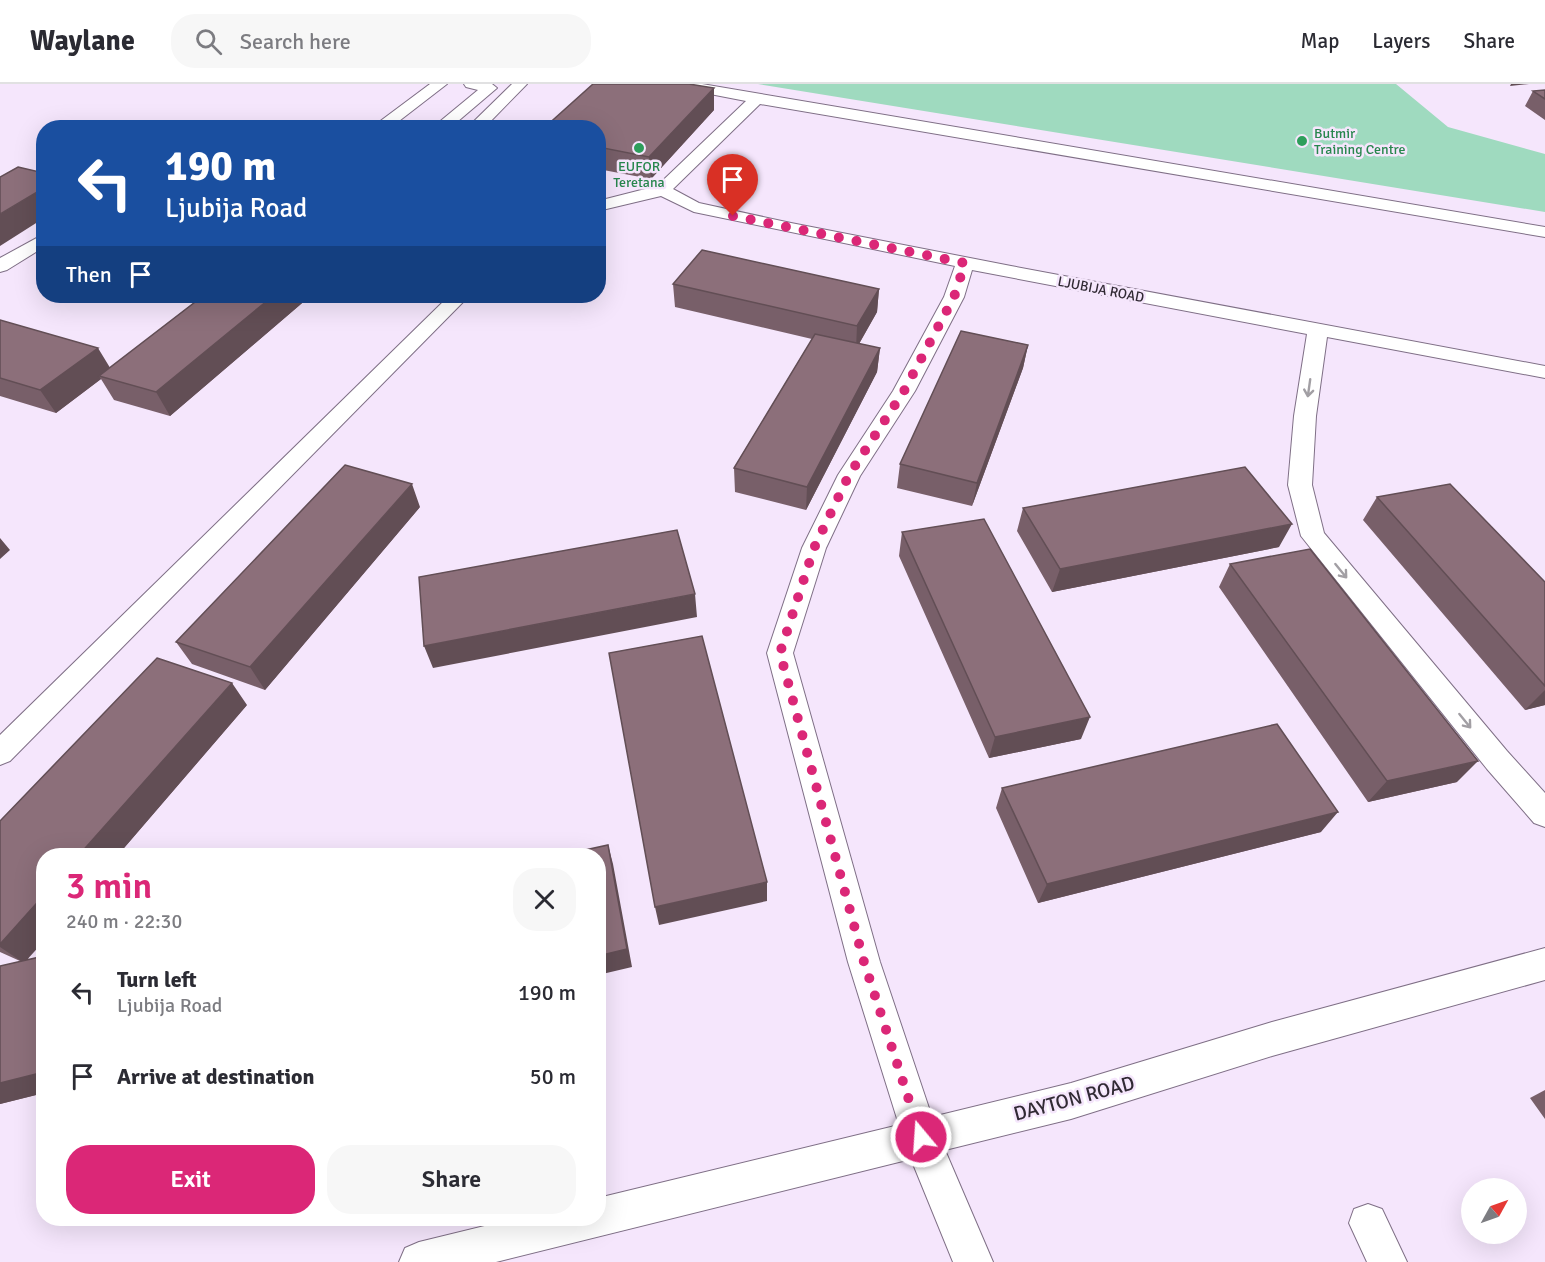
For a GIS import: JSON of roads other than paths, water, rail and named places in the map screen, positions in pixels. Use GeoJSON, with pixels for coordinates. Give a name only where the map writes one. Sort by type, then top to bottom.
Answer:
{"type":"FeatureCollection","features":[{"type":"Feature","properties":{"kind":"lane"},"geometry":{"type":"LineString","coordinates":[[390,120],[440,84]]}},
{"type":"Feature","properties":{"kind":"lane"},"geometry":{"type":"LineString","coordinates":[[450,120],[490,88],[471,84]]}},
{"type":"Feature","properties":{"kind":"lane"},"geometry":{"type":"LineString","coordinates":[[483,120],[520,84]]}},
{"type":"Feature","properties":{"kind":"lane"},"geometry":{"type":"LineString","coordinates":[[679,84],[1545,232]]}},
{"type":"Feature","properties":{"kind":"lane"},"geometry":{"type":"LineString","coordinates":[[606,204],[662,190],[757,99]]}},
{"type":"Feature","properties":{"kind":"lane","name":"LJUBIJA ROAD"},"geometry":{"type":"LineString","coordinates":[[662,190],[694,207],[965,263],[1545,372]]}},
{"type":"Feature","properties":{"kind":"lane"},"geometry":{"type":"LineString","coordinates":[[0,266],[36,243]]}},
{"type":"Feature","properties":{"kind":"lane"},"geometry":{"type":"LineString","coordinates":[[965,263],[954,297],[904,391],[849,475],[814,548],[780,653],[864,962],[921,1137],[973,1262]]}},
{"type":"Feature","properties":{"kind":"lane"},"geometry":{"type":"LineString","coordinates":[[0,753],[452,303]]}},
{"type":"Feature","properties":{"kind":"lane"},"geometry":{"type":"LineString","coordinates":[[1318,330],[1305,416],[1300,485],[1313,536],[1497,760],[1545,814]]}},
{"type":"Feature","properties":{"kind":"lane","name":"DAYTON ROAD"},"geometry":{"type":"LineString","coordinates":[[606,1215],[1071,1101],[1272,1039],[1545,964]]}},
{"type":"Feature","properties":{"kind":"lane"},"geometry":{"type":"LineString","coordinates":[[1368,1222],[1387,1262]]}},
{"type":"Feature","properties":{"kind":"lane"},"geometry":{"type":"LineString","coordinates":[[419,1262],[562,1226]]}},
{"type":"Feature","properties":{"kind":"place","name":"Butmir Training Centre"},"geometry":{"type":"Point","coordinates":[1302,141]}},
{"type":"Feature","properties":{"kind":"place","name":"EUFOR Teretana"},"geometry":{"type":"Point","coordinates":[639,148]}}]}
